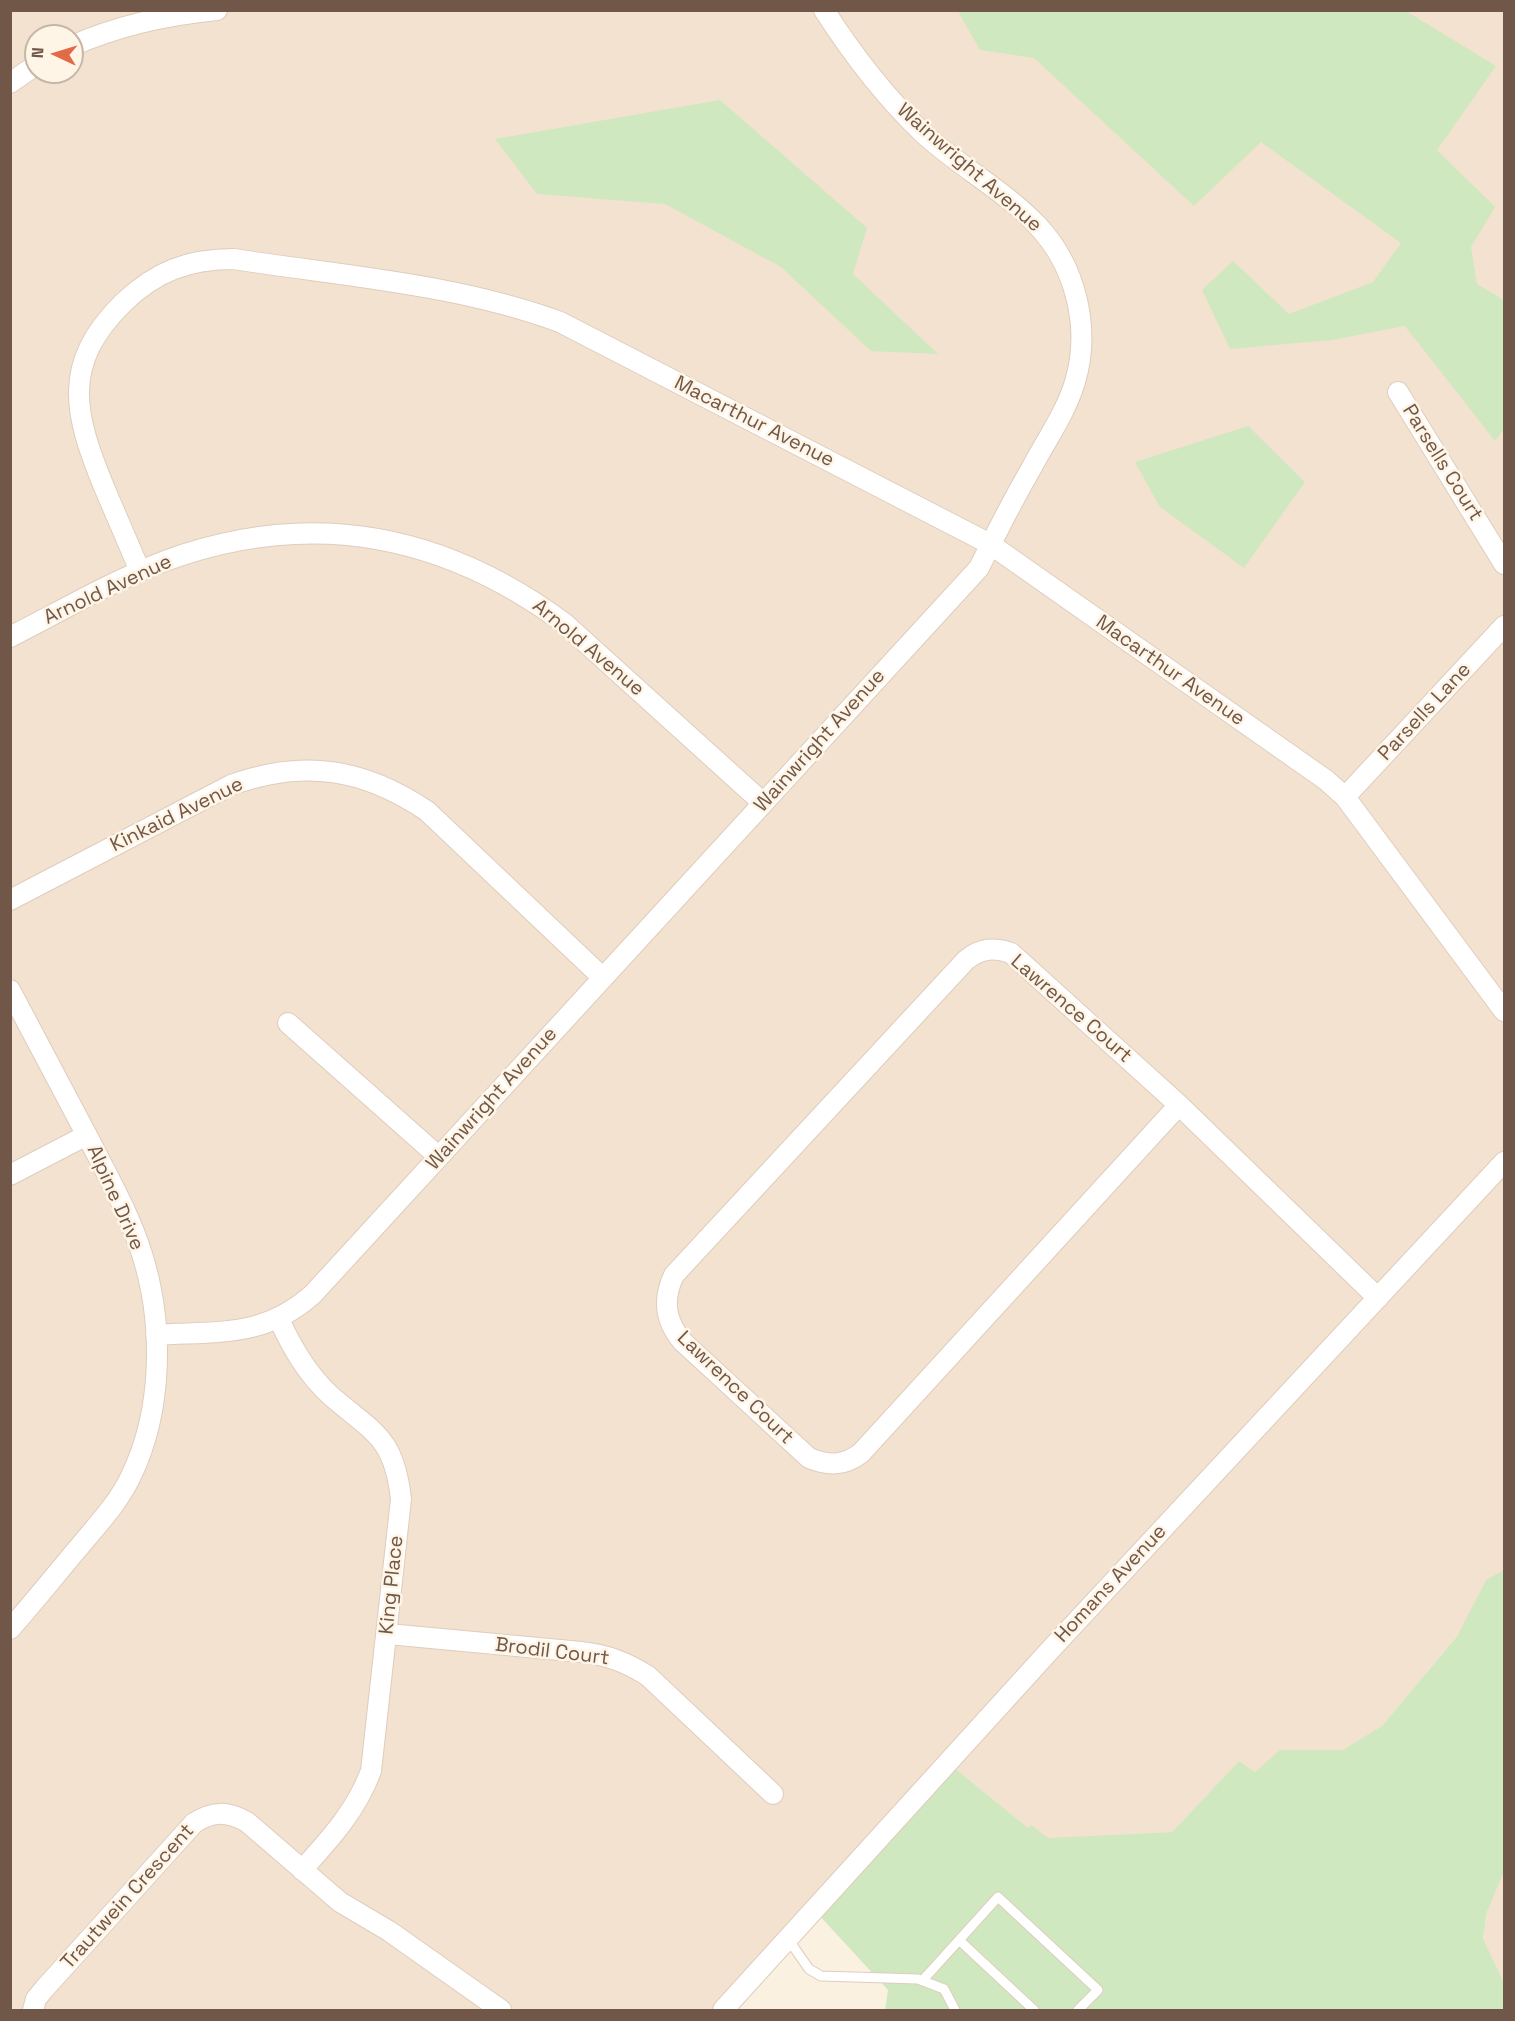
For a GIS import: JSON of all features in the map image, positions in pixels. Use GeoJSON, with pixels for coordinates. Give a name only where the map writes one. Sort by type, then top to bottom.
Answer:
{"type":"FeatureCollection","features":[{"type":"Feature","properties":{"kind":"street"},"geometry":{"type":"LineString","coordinates":[[84,41],[144,20],[217,10]]}},
{"type":"Feature","properties":{"kind":"street","name":"Wainwright Avenue"},"geometry":{"type":"LineString","coordinates":[[156,1335],[246,1330],[279,1320],[313,1294],[979,567],[1065,407],[1075,381],[1081,350],[1077,297],[1056,250],[1038,226],[923,133],[885,93],[850,50],[824,10]]}},
{"type":"Feature","properties":{"kind":"street"},"geometry":{"type":"LineString","coordinates":[[10,83],[24,73]]}},
{"type":"Feature","properties":{"kind":"street","name":"Macarthur Avenue"},"geometry":{"type":"LineString","coordinates":[[140,571],[84,439],[79,414],[83,366],[104,322],[140,287],[161,273],[186,263],[211,259],[234,259],[477,296],[529,311],[560,322],[990,544],[1326,780],[1345,797],[1504,1011]]}},
{"type":"Feature","properties":{"kind":"street","name":"Parsells Court"},"geometry":{"type":"LineString","coordinates":[[1398,392],[1504,564]]}},
{"type":"Feature","properties":{"kind":"street","name":"Arnold Avenue"},"geometry":{"type":"LineString","coordinates":[[10,637],[140,571],[210,547],[256,538],[302,534],[379,539],[419,548],[458,561],[504,583],[564,623],[763,803]]}},
{"type":"Feature","properties":{"kind":"street","name":"Parsells Lane"},"geometry":{"type":"LineString","coordinates":[[1345,797],[1504,626]]}},
{"type":"Feature","properties":{"kind":"street","name":"Kinkaid Avenue"},"geometry":{"type":"LineString","coordinates":[[10,900],[231,785],[256,776],[286,771],[316,770],[346,773],[375,781],[402,794],[427,811],[603,978]]}},
{"type":"Feature","properties":{"kind":"street","name":"Lawrence Court"},"geometry":{"type":"LineString","coordinates":[[1179,1105],[861,1453],[852,1460],[838,1464],[823,1464],[809,1458],[683,1342],[668,1317],[665,1303],[674,1275],[966,960],[979,952],[998,949],[1011,953],[1179,1105],[1378,1298]]}},
{"type":"Feature","properties":{"kind":"street","name":"Alpine Drive"},"geometry":{"type":"LineString","coordinates":[[10,990],[128,1216],[142,1256],[152,1297],[156,1335],[151,1412],[142,1450],[131,1478],[115,1504],[12,1623]]}},
{"type":"Feature","properties":{"kind":"street"},"geometry":{"type":"LineString","coordinates":[[288,1023],[439,1157]]}},
{"type":"Feature","properties":{"kind":"street"},"geometry":{"type":"LineString","coordinates":[[10,1175],[87,1135]]}},
{"type":"Feature","properties":{"kind":"street","name":"Homans Avenue"},"geometry":{"type":"LineString","coordinates":[[731,2008],[788,1939],[1051,1648],[1504,1162]]}},
{"type":"Feature","properties":{"kind":"street","name":"King Place"},"geometry":{"type":"LineString","coordinates":[[279,1320],[292,1348],[309,1372],[331,1396],[364,1420],[380,1438],[392,1457],[399,1479],[401,1499],[388,1634],[371,1771],[362,1795],[347,1820],[302,1870]]}},
{"type":"Feature","properties":{"kind":"street","name":"Brodil Court"},"geometry":{"type":"LineString","coordinates":[[388,1634],[581,1652],[605,1655],[628,1663],[648,1676],[773,1794]]}},
{"type":"Feature","properties":{"kind":"street","name":"Trautwein Crescent"},"geometry":{"type":"LineString","coordinates":[[33,2010],[36,1999],[45,1988],[194,1823],[206,1815],[220,1813],[234,1815],[247,1822],[340,1902],[389,1931],[501,2010]]}},
{"type":"Feature","properties":{"kind":"lane"},"geometry":{"type":"LineString","coordinates":[[922,1981],[998,1897],[1098,1990],[1078,2010]]}},
{"type":"Feature","properties":{"kind":"lane"},"geometry":{"type":"LineString","coordinates":[[788,1939],[809,1969],[821,1976],[922,1981],[944,1989],[955,2010]]}},
{"type":"Feature","properties":{"kind":"lane"},"geometry":{"type":"LineString","coordinates":[[959,1940],[1034,2010]]}},
{"type":"Feature","properties":{"kind":"shaded area"},"geometry":{"type":"Polygon","coordinates":[[[11,11],[1504,11],[1504,1579],[1311,1812],[1239,1761],[1172,1832],[1041,1839],[951,1765],[736,2010],[11,2010],[11,11]]]}},
{"type":"Feature","properties":{"kind":"shaded area"},"geometry":{"type":"Polygon","coordinates":[[[1504,1843],[1504,2010],[1474,1995],[1497,1853],[1504,1843]]]}},
{"type":"Feature","properties":{"kind":"green space"},"geometry":{"type":"Polygon","coordinates":[[[958,11],[1406,11],[1496,66],[1437,150],[1495,207],[1471,247],[1477,284],[1504,300],[1504,429],[1495,441],[1405,326],[1332,340],[1230,349],[1202,290],[1233,261],[1289,314],[1373,282],[1401,243],[1261,142],[1194,206],[1034,58],[980,50],[958,11]]]}},
{"type":"Feature","properties":{"kind":"green space"},"geometry":{"type":"Polygon","coordinates":[[[720,100],[867,228],[853,274],[938,354],[871,351],[781,267],[665,204],[537,194],[495,139],[720,100]]]}},
{"type":"Feature","properties":{"kind":"green space"},"geometry":{"type":"Polygon","coordinates":[[[1248,426],[1305,482],[1244,568],[1160,507],[1135,462],[1248,426]]]}},
{"type":"Feature","properties":{"kind":"green space"},"geometry":{"type":"Polygon","coordinates":[[[1504,1570],[1504,1871],[1487,1912],[1483,1939],[1504,1983],[1504,2010],[885,2010],[888,1990],[817,1913],[951,1765],[1028,1828],[1031,1825],[1048,1838],[1172,1832],[1239,1761],[1255,1772],[1280,1750],[1343,1750],[1382,1726],[1458,1635],[1486,1580],[1504,1570]]]}}]}
